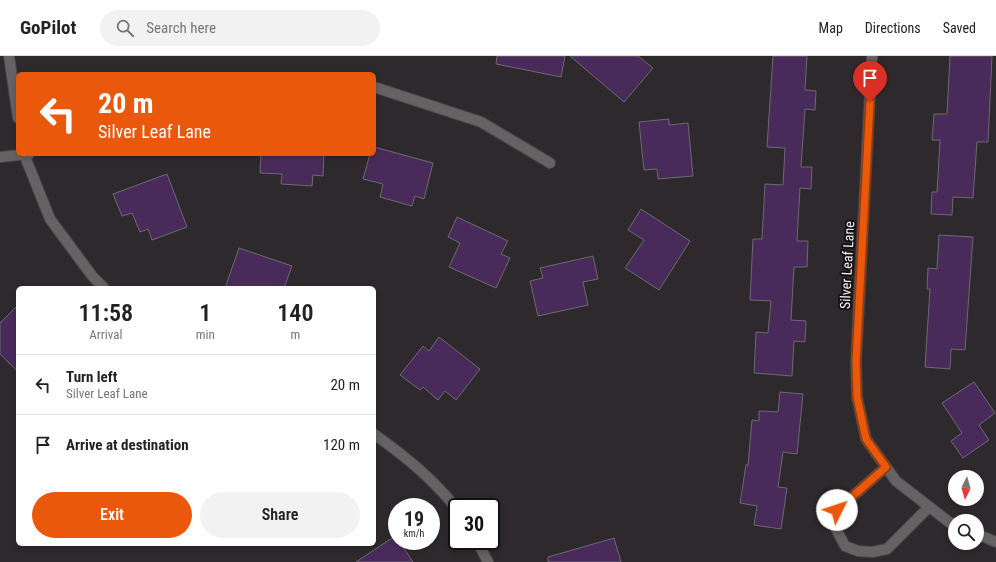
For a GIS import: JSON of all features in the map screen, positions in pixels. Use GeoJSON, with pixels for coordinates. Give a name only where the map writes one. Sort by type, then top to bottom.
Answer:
{"type":"FeatureCollection","features":[{"type":"Feature","properties":{"kind":"street"},"geometry":{"type":"LineString","coordinates":[[9,56],[16,104]]}},
{"type":"Feature","properties":{"kind":"street","name":"Silver Leaf Lane"},"geometry":{"type":"LineString","coordinates":[[872,56],[856,361],[857,397],[866,439],[896,481],[948,521]]}},
{"type":"Feature","properties":{"kind":"street"},"geometry":{"type":"LineString","coordinates":[[376,88],[481,122],[550,163]]}},
{"type":"Feature","properties":{"kind":"street"},"geometry":{"type":"LineString","coordinates":[[0,157],[16,155]]}},
{"type":"Feature","properties":{"kind":"street"},"geometry":{"type":"LineString","coordinates":[[27,156],[50,219],[102,286]]}},
{"type":"Feature","properties":{"kind":"street"},"geometry":{"type":"LineString","coordinates":[[376,435],[410,460],[442,490],[448,498]]}},
{"type":"Feature","properties":{"kind":"street"},"geometry":{"type":"LineString","coordinates":[[886,467],[837,510],[834,525],[845,546],[858,551],[872,552],[887,549],[929,507]]}},
{"type":"Feature","properties":{"kind":"street"},"geometry":{"type":"LineString","coordinates":[[984,537],[996,542]]}},
{"type":"Feature","properties":{"kind":"street"},"geometry":{"type":"LineString","coordinates":[[482,550],[488,562]]}},
{"type":"Feature","properties":{"kind":"building"},"geometry":{"type":"Polygon","coordinates":[[[497,56],[565,56],[561,77],[496,64],[497,56]]]}},
{"type":"Feature","properties":{"kind":"building"},"geometry":{"type":"Polygon","coordinates":[[[570,56],[638,56],[653,68],[624,102],[570,56]]]}},
{"type":"Feature","properties":{"kind":"building"},"geometry":{"type":"Polygon","coordinates":[[[773,56],[807,56],[805,90],[816,91],[815,110],[805,109],[801,167],[812,167],[811,189],[800,188],[797,241],[808,241],[807,267],[794,267],[791,320],[806,321],[805,342],[794,341],[792,376],[754,373],[756,332],[768,333],[771,301],[750,300],[753,239],[762,239],[765,184],[783,185],[785,148],[767,147],[773,56]]]}},
{"type":"Feature","properties":{"kind":"building"},"geometry":{"type":"Polygon","coordinates":[[[950,56],[992,56],[988,142],[977,142],[973,198],[953,197],[952,215],[931,214],[932,192],[937,192],[940,140],[932,140],[934,114],[947,114],[950,56]]]}},
{"type":"Feature","properties":{"kind":"building"},"geometry":{"type":"Polygon","coordinates":[[[669,119],[669,125],[688,123],[693,176],[658,179],[657,169],[644,170],[639,122],[669,119]]]}},
{"type":"Feature","properties":{"kind":"building"},"geometry":{"type":"Polygon","coordinates":[[[376,148],[433,163],[424,199],[415,196],[412,206],[380,197],[383,184],[363,179],[369,156],[376,156],[376,148]]]}},
{"type":"Feature","properties":{"kind":"building"},"geometry":{"type":"Polygon","coordinates":[[[261,156],[324,156],[323,176],[313,175],[312,186],[281,184],[282,174],[260,173],[261,156]]]}},
{"type":"Feature","properties":{"kind":"building"},"geometry":{"type":"Polygon","coordinates":[[[167,174],[187,227],[152,240],[148,229],[140,232],[132,213],[122,216],[113,194],[167,174]]]}},
{"type":"Feature","properties":{"kind":"building"},"geometry":{"type":"Polygon","coordinates":[[[641,209],[690,241],[659,290],[625,268],[644,240],[628,230],[641,209]]]}},
{"type":"Feature","properties":{"kind":"building"},"geometry":{"type":"Polygon","coordinates":[[[457,217],[508,241],[501,254],[510,258],[496,288],[449,267],[460,243],[448,237],[457,217]]]}},
{"type":"Feature","properties":{"kind":"building"},"geometry":{"type":"Polygon","coordinates":[[[939,235],[973,237],[965,350],[951,349],[950,369],[925,367],[930,289],[927,289],[928,268],[937,269],[939,235]]]}},
{"type":"Feature","properties":{"kind":"building"},"geometry":{"type":"Polygon","coordinates":[[[239,248],[292,266],[285,286],[226,286],[239,248]]]}},
{"type":"Feature","properties":{"kind":"building"},"geometry":{"type":"Polygon","coordinates":[[[593,256],[598,279],[583,282],[588,305],[538,316],[530,281],[543,278],[540,268],[593,256]]]}},
{"type":"Feature","properties":{"kind":"building"},"geometry":{"type":"Polygon","coordinates":[[[16,307],[16,370],[0,354],[0,323],[16,307]]]}},
{"type":"Feature","properties":{"kind":"building"},"geometry":{"type":"Polygon","coordinates":[[[439,337],[480,369],[456,400],[445,391],[438,400],[423,387],[420,390],[400,375],[423,346],[429,351],[439,337]]]}},
{"type":"Feature","properties":{"kind":"building"},"geometry":{"type":"Polygon","coordinates":[[[974,382],[995,413],[979,425],[989,440],[963,458],[951,441],[962,433],[942,403],[974,382]]]}},
{"type":"Feature","properties":{"kind":"building"},"geometry":{"type":"Polygon","coordinates":[[[780,392],[803,394],[797,454],[783,452],[778,487],[787,488],[781,529],[754,525],[757,506],[740,503],[746,465],[748,465],[752,420],[759,421],[759,411],[778,412],[780,392]]]}},
{"type":"Feature","properties":{"kind":"building"},"geometry":{"type":"Polygon","coordinates":[[[614,538],[621,562],[548,562],[548,557],[614,538]]]}},
{"type":"Feature","properties":{"kind":"building"},"geometry":{"type":"Polygon","coordinates":[[[388,541],[388,550],[405,550],[413,562],[356,562],[388,541]]]}},
{"type":"Feature","properties":{"kind":"route"},"geometry":{"type":"LineString","coordinates":[[837,510],[886,467],[866,439],[857,397],[856,361],[870,102]]}}]}
